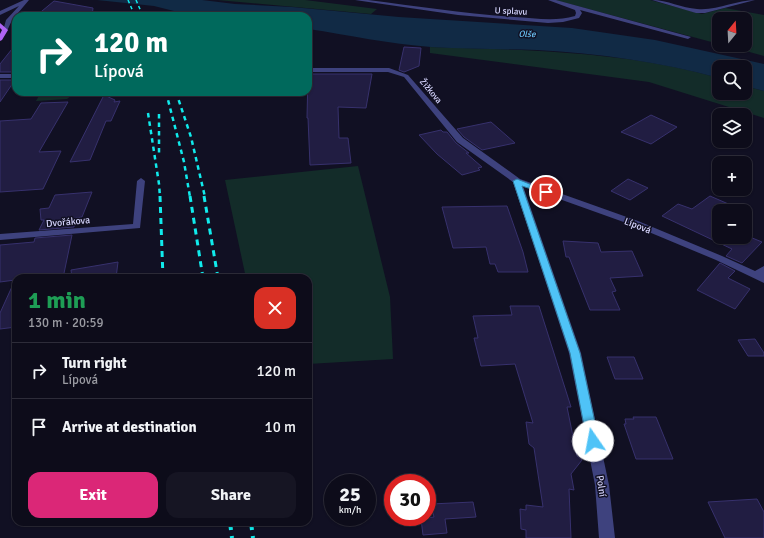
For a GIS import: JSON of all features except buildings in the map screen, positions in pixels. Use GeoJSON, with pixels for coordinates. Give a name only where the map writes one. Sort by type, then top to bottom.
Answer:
{"type":"FeatureCollection","features":[{"type":"Feature","properties":{"kind":"main road"},"geometry":{"type":"LineString","coordinates":[[0,25],[5,30],[0,39]]}},
{"type":"Feature","properties":{"kind":"street"},"geometry":{"type":"LineString","coordinates":[[0,8],[27,0]]}},
{"type":"Feature","properties":{"kind":"street"},"geometry":{"type":"LineString","coordinates":[[0,13],[27,0]]}},
{"type":"Feature","properties":{"kind":"street"},"geometry":{"type":"LineString","coordinates":[[16,12],[27,0]]}},
{"type":"Feature","properties":{"kind":"street","name":"U splavu"},"geometry":{"type":"LineString","coordinates":[[357,0],[467,15],[545,21],[569,20],[577,17],[577,9],[570,6]]}},
{"type":"Feature","properties":{"kind":"street"},"geometry":{"type":"LineString","coordinates":[[550,0],[688,37]]}},
{"type":"Feature","properties":{"kind":"street"},"geometry":{"type":"LineString","coordinates":[[654,0],[696,11],[705,11],[753,0]]}},
{"type":"Feature","properties":{"kind":"street"},"geometry":{"type":"LineString","coordinates":[[5,30],[12,17]]}},
{"type":"Feature","properties":{"kind":"street","name":"Žižkova"},"geometry":{"type":"LineString","coordinates":[[312,70],[389,70],[406,76],[460,140],[517,181]]}},
{"type":"Feature","properties":{"kind":"street"},"geometry":{"type":"LineString","coordinates":[[0,76],[12,76]]}},
{"type":"Feature","properties":{"kind":"street","name":"Dvořákova"},"geometry":{"type":"LineString","coordinates":[[0,237],[137,226],[141,181]]}},
{"type":"Feature","properties":{"kind":"street","name":"Lípová"},"geometry":{"type":"LineString","coordinates":[[517,181],[635,223],[762,275]]}},
{"type":"Feature","properties":{"kind":"street","name":"Polní"},"geometry":{"type":"LineString","coordinates":[[517,181],[575,353],[602,485],[607,538]]}},
{"type":"Feature","properties":{"kind":"green space"},"geometry":{"type":"Polygon","coordinates":[[[217,0],[305,0],[377,9],[371,14],[217,0]]]}},
{"type":"Feature","properties":{"kind":"green space"},"geometry":{"type":"Polygon","coordinates":[[[555,0],[650,0],[702,14],[725,8],[747,12],[712,12],[712,42],[555,0]]]}},
{"type":"Feature","properties":{"kind":"green space"},"geometry":{"type":"Polygon","coordinates":[[[752,13],[764,15],[764,56],[749,52],[752,52],[752,13]]]}},
{"type":"Feature","properties":{"kind":"green space"},"geometry":{"type":"Polygon","coordinates":[[[430,47],[539,51],[612,57],[684,69],[712,76],[712,100],[752,100],[752,88],[764,91],[764,118],[752,114],[752,108],[732,108],[649,82],[430,53],[430,47]]]}},
{"type":"Feature","properties":{"kind":"green space"},"geometry":{"type":"Polygon","coordinates":[[[39,96],[71,96],[67,99],[36,101],[39,96]]]}},
{"type":"Feature","properties":{"kind":"green space"},"geometry":{"type":"Polygon","coordinates":[[[358,166],[390,297],[393,359],[312,364],[312,274],[245,274],[225,180],[358,166]]]}},
{"type":"Feature","properties":{"kind":"water","name":"Olše"},"geometry":{"type":"Polygon","coordinates":[[[97,0],[202,0],[399,17],[572,28],[655,40],[746,60],[712,60],[712,76],[652,63],[583,53],[431,47],[384,42],[312,30],[312,12],[174,11],[154,6],[97,0]]]}},
{"type":"Feature","properties":{"kind":"water"},"geometry":{"type":"Polygon","coordinates":[[[752,61],[764,64],[764,91],[752,88],[752,61]]]}},
{"type":"Feature","properties":{"kind":"railway"},"geometry":{"type":"LineString","coordinates":[[128,0],[133,12]]}},
{"type":"Feature","properties":{"kind":"railway"},"geometry":{"type":"LineString","coordinates":[[136,0],[141,12]]}},
{"type":"Feature","properties":{"kind":"railway"},"geometry":{"type":"LineString","coordinates":[[167,96],[184,162],[190,197]]}},
{"type":"Feature","properties":{"kind":"railway"},"geometry":{"type":"LineString","coordinates":[[177,96],[191,137],[205,197]]}},
{"type":"Feature","properties":{"kind":"railway"},"geometry":{"type":"LineString","coordinates":[[148,113],[160,197]]}},
{"type":"Feature","properties":{"kind":"railway"},"geometry":{"type":"LineString","coordinates":[[159,114],[159,156]]}},
{"type":"Feature","properties":{"kind":"railway"},"geometry":{"type":"LineString","coordinates":[[160,196],[163,274]]}},
{"type":"Feature","properties":{"kind":"railway"},"geometry":{"type":"LineString","coordinates":[[190,196],[202,274]]}},
{"type":"Feature","properties":{"kind":"railway"},"geometry":{"type":"LineString","coordinates":[[204,196],[217,274]]}},
{"type":"Feature","properties":{"kind":"railway"},"geometry":{"type":"LineString","coordinates":[[230,526],[232,538]]}},
{"type":"Feature","properties":{"kind":"railway"},"geometry":{"type":"LineString","coordinates":[[252,526],[253,538]]}},
{"type":"Feature","properties":{"kind":"route"},"geometry":{"type":"LineString","coordinates":[[546,192],[517,181],[575,353],[593,441]]}}]}
